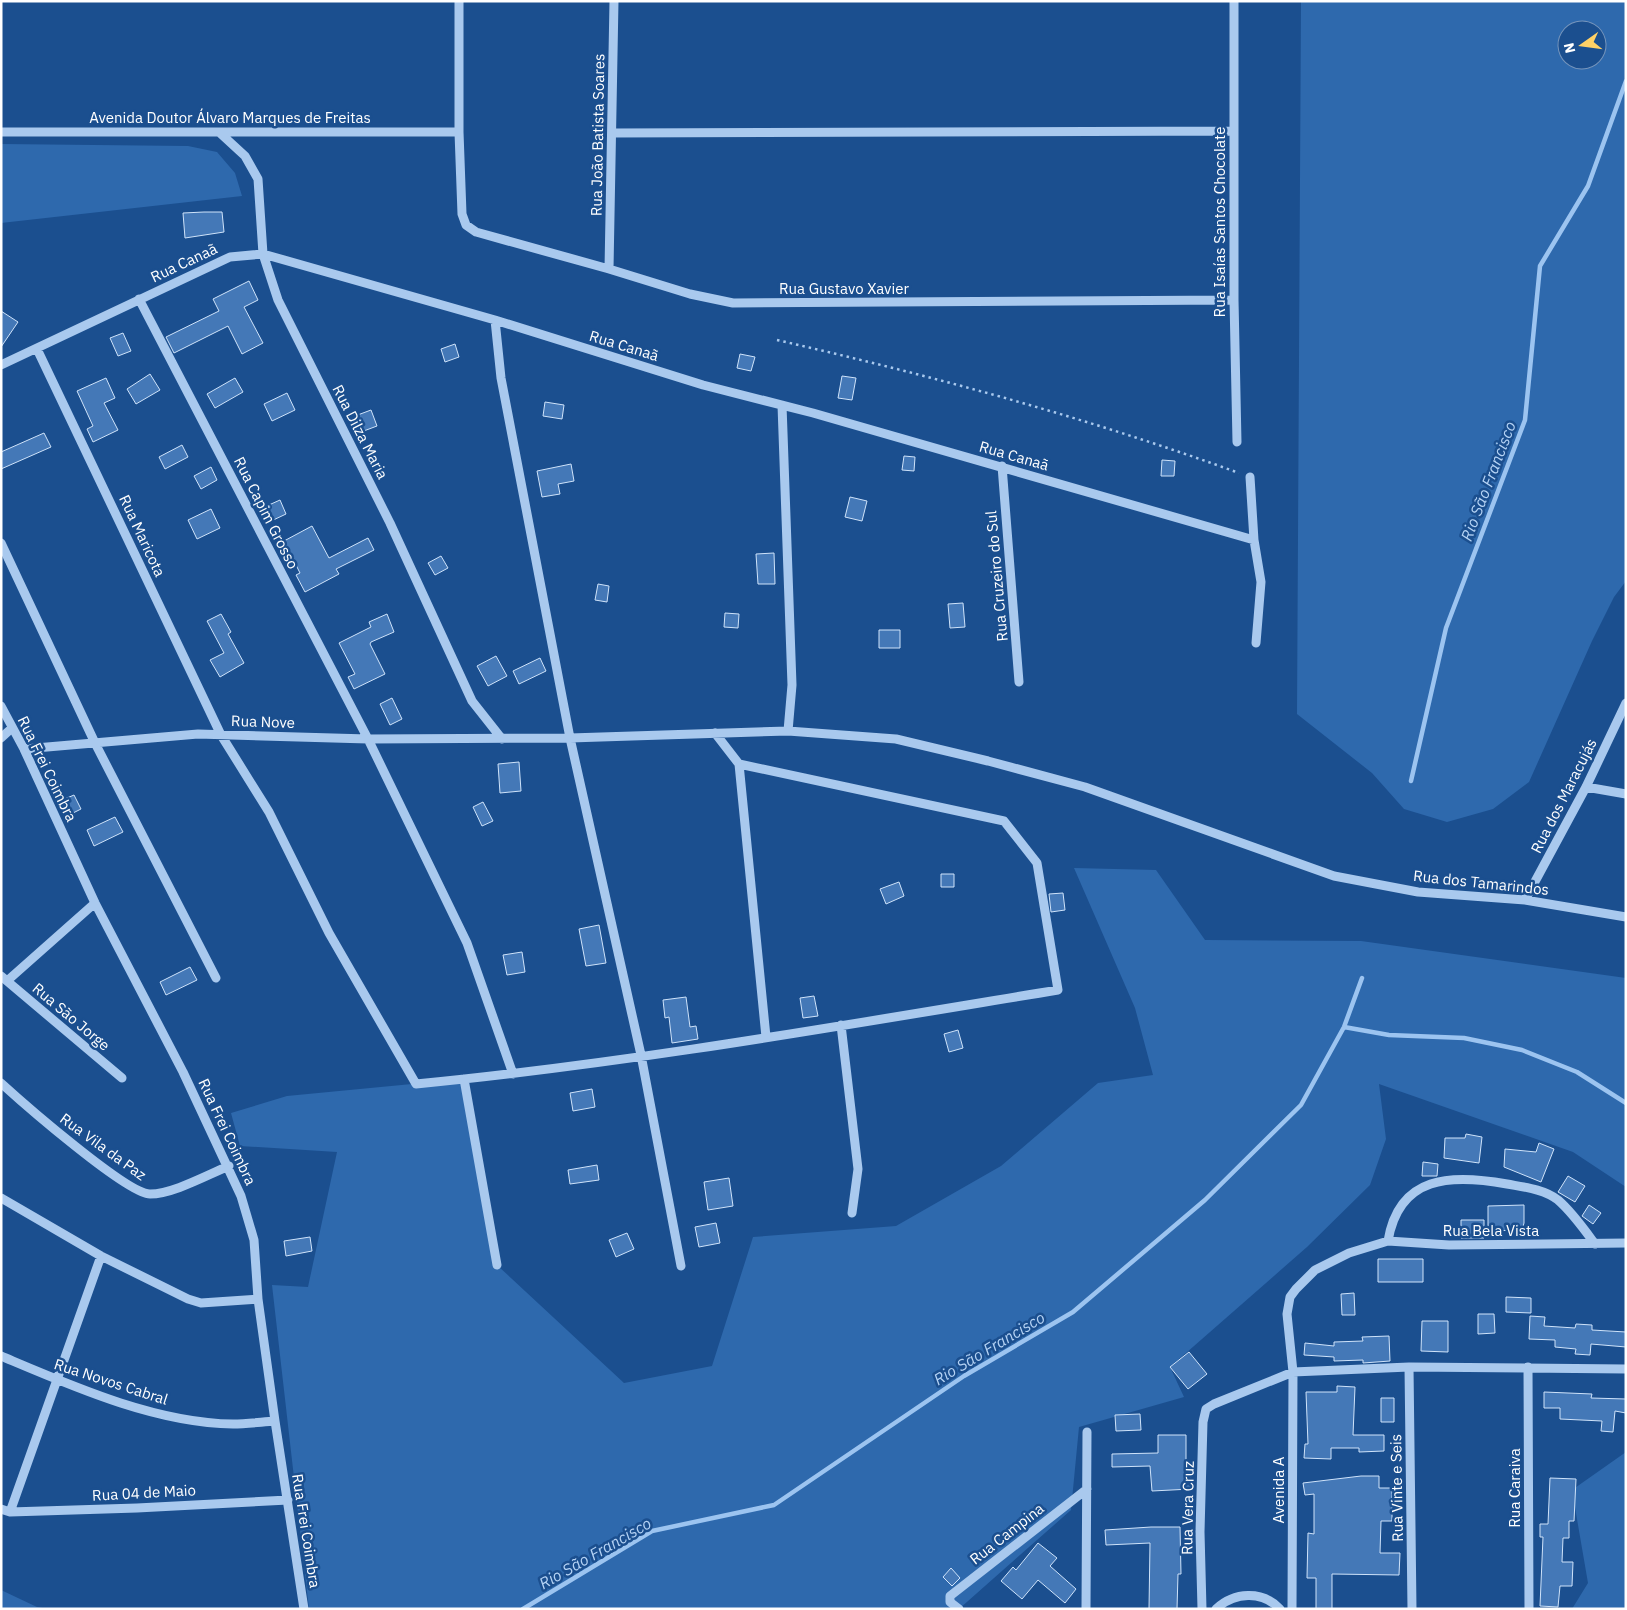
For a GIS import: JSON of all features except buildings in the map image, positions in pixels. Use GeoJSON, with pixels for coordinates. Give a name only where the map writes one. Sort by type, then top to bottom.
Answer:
{"type":"FeatureCollection","features":[{"type":"Feature","properties":{"kind":"street"},"geometry":{"type":"LineString","coordinates":[[458,1],[459,132]]}},
{"type":"Feature","properties":{"kind":"street","name":"Rua João Batista Soares"},"geometry":{"type":"LineString","coordinates":[[610,269],[614,1]]}},
{"type":"Feature","properties":{"kind":"street","name":"Rua Isaías Santos Chocolate"},"geometry":{"type":"LineString","coordinates":[[1234,1],[1234,300],[1237,442]]}},
{"type":"Feature","properties":{"kind":"street"},"geometry":{"type":"LineString","coordinates":[[613,133],[1234,131]]}},
{"type":"Feature","properties":{"kind":"street","name":"Avenida Doutor Álvaro Marques de Freitas"},"geometry":{"type":"LineString","coordinates":[[1,132],[459,132]]}},
{"type":"Feature","properties":{"kind":"street","name":"Rua Gustavo Xavier"},"geometry":{"type":"LineString","coordinates":[[459,132],[462,214],[466,225],[476,232],[610,269],[690,294],[733,303],[1234,300]]}},
{"type":"Feature","properties":{"kind":"street","name":"Rua Dilza Maria"},"geometry":{"type":"LineString","coordinates":[[220,133],[245,156],[258,179],[263,254],[278,300],[390,523],[472,701],[502,738]]}},
{"type":"Feature","properties":{"kind":"street","name":"Rua Canaã"},"geometry":{"type":"LineString","coordinates":[[1,366],[230,256],[263,254],[495,320],[703,385],[1002,466],[1254,540]]}},
{"type":"Feature","properties":{"kind":"street","name":"Rua Capim Grosso"},"geometry":{"type":"LineString","coordinates":[[139,299],[368,739],[467,943],[512,1074]]}},
{"type":"Feature","properties":{"kind":"street"},"geometry":{"type":"LineString","coordinates":[[495,320],[502,378],[570,738],[641,1055],[681,1266]]}},
{"type":"Feature","properties":{"kind":"street","name":"Rua Maricota"},"geometry":{"type":"LineString","coordinates":[[37,350],[221,735],[269,812],[329,934],[416,1084],[464,1079]]}},
{"type":"Feature","properties":{"kind":"street"},"geometry":{"type":"LineString","coordinates":[[782,405],[792,686],[788,731]]}},
{"type":"Feature","properties":{"kind":"street","name":"Rua Cruzeiro do Sul"},"geometry":{"type":"LineString","coordinates":[[1002,466],[1019,682]]}},
{"type":"Feature","properties":{"kind":"street"},"geometry":{"type":"LineString","coordinates":[[1250,477],[1254,540],[1261,582],[1256,643]]}},
{"type":"Feature","properties":{"kind":"street"},"geometry":{"type":"LineString","coordinates":[[1,543],[95,742],[216,978]]}},
{"type":"Feature","properties":{"kind":"street","name":"Rua dos Maracujás"},"geometry":{"type":"LineString","coordinates":[[1525,900],[1586,787],[1626,703]]}},
{"type":"Feature","properties":{"kind":"street","name":"Rua Frei Coimbra"},"geometry":{"type":"LineString","coordinates":[[1,706],[24,749],[95,903],[183,1072],[229,1166],[241,1196],[254,1240],[258,1299],[304,1609]]}},
{"type":"Feature","properties":{"kind":"street"},"geometry":{"type":"LineString","coordinates":[[1,738],[12,728]]}},
{"type":"Feature","properties":{"kind":"street","name":"Rua Nove"},"geometry":{"type":"LineString","coordinates":[[24,749],[198,734],[368,739],[570,738],[788,731]]}},
{"type":"Feature","properties":{"kind":"street","name":"Rua dos Tamarindos"},"geometry":{"type":"LineString","coordinates":[[788,731],[896,739],[988,760],[1085,787],[1334,876],[1418,892],[1525,900],[1626,917]]}},
{"type":"Feature","properties":{"kind":"street"},"geometry":{"type":"LineString","coordinates":[[714,733],[739,764],[766,1038]]}},
{"type":"Feature","properties":{"kind":"street"},"geometry":{"type":"LineString","coordinates":[[497,1265],[464,1079],[512,1074],[766,1038],[1058,990],[1037,863],[1004,821],[739,764]]}},
{"type":"Feature","properties":{"kind":"street"},"geometry":{"type":"LineString","coordinates":[[1586,787],[1626,794]]}},
{"type":"Feature","properties":{"kind":"street"},"geometry":{"type":"LineString","coordinates":[[4,979],[95,903]]}},
{"type":"Feature","properties":{"kind":"street","name":"Rua São Jorge"},"geometry":{"type":"LineString","coordinates":[[4,979],[122,1078]]}},
{"type":"Feature","properties":{"kind":"street"},"geometry":{"type":"LineString","coordinates":[[841,1026],[858,1169],[852,1213]]}},
{"type":"Feature","properties":{"kind":"street","name":"Rua Vila da Paz"},"geometry":{"type":"LineString","coordinates":[[1,1083],[67,1140],[143,1193],[164,1192],[229,1166]]}},
{"type":"Feature","properties":{"kind":"street"},"geometry":{"type":"LineString","coordinates":[[1388,1241],[1390,1224],[1406,1197],[1428,1184],[1450,1178],[1534,1189],[1557,1199],[1578,1221],[1595,1244]]}},
{"type":"Feature","properties":{"kind":"street"},"geometry":{"type":"LineString","coordinates":[[1,1198],[101,1256],[169,1292],[201,1303],[258,1299]]}},
{"type":"Feature","properties":{"kind":"street","name":"Rua Bela Vista"},"geometry":{"type":"LineString","coordinates":[[1293,1372],[1287,1314],[1290,1297],[1315,1270],[1349,1253],[1388,1241],[1449,1245],[1626,1243]]}},
{"type":"Feature","properties":{"kind":"street"},"geometry":{"type":"LineString","coordinates":[[6,1510],[101,1256]]}},
{"type":"Feature","properties":{"kind":"street","name":"Rua Novos Cabral"},"geometry":{"type":"LineString","coordinates":[[1,1356],[56,1380],[148,1411],[195,1420],[233,1424],[275,1421]]}},
{"type":"Feature","properties":{"kind":"street"},"geometry":{"type":"LineString","coordinates":[[1293,1372],[1409,1367],[1626,1368]]}},
{"type":"Feature","properties":{"kind":"street","name":"Rua Vinte e Seis"},"geometry":{"type":"LineString","coordinates":[[1409,1367],[1412,1609]]}},
{"type":"Feature","properties":{"kind":"street","name":"Rua Caraiva"},"geometry":{"type":"LineString","coordinates":[[1528,1367],[1529,1609]]}},
{"type":"Feature","properties":{"kind":"street","name":"Rua Vera Cruz"},"geometry":{"type":"LineString","coordinates":[[1202,1609],[1203,1422],[1206,1409],[1293,1372]]}},
{"type":"Feature","properties":{"kind":"street","name":"Avenida A"},"geometry":{"type":"LineString","coordinates":[[1292,1609],[1293,1372]]}},
{"type":"Feature","properties":{"kind":"street"},"geometry":{"type":"LineString","coordinates":[[1086,1609],[1087,1432]]}},
{"type":"Feature","properties":{"kind":"street","name":"Rua Campina"},"geometry":{"type":"LineString","coordinates":[[959,1609],[950,1602],[950,1596],[1087,1489]]}},
{"type":"Feature","properties":{"kind":"street","name":"Rua 04 de Maio"},"geometry":{"type":"LineString","coordinates":[[6,1510],[137,1508],[288,1500]]}},
{"type":"Feature","properties":{"kind":"street"},"geometry":{"type":"LineString","coordinates":[[1216,1609],[1230,1599],[1245,1595],[1261,1597],[1275,1604],[1280,1609]]}},
{"type":"Feature","properties":{"kind":"path"},"geometry":{"type":"LineString","coordinates":[[777,340],[883,365],[1148,440],[1250,477]]}},
{"type":"Feature","properties":{"kind":"shaded area"},"geometry":{"type":"Polygon","coordinates":[[[1301,1],[1626,1],[1626,581],[1614,597],[1592,641],[1529,782],[1493,809],[1447,822],[1404,809],[1372,773],[1297,714],[1301,1]]]}},
{"type":"Feature","properties":{"kind":"shaded area"},"geometry":{"type":"Polygon","coordinates":[[[1,144],[188,146],[217,152],[235,173],[242,196],[1,223],[1,144]]]}},
{"type":"Feature","properties":{"kind":"shaded area"},"geometry":{"type":"Polygon","coordinates":[[[1074,868],[1156,870],[1205,940],[1361,941],[1626,978],[1626,1187],[1573,1152],[1379,1084],[1386,1139],[1370,1185],[1307,1247],[1170,1367],[1184,1397],[1079,1427],[1071,1510],[959,1609],[309,1609],[272,1285],[308,1287],[337,1152],[240,1146],[231,1113],[287,1096],[464,1079],[497,1265],[624,1383],[712,1366],[753,1237],[896,1226],[1001,1166],[1098,1083],[1153,1075],[1135,1008],[1074,868]]]}},
{"type":"Feature","properties":{"kind":"shaded area"},"geometry":{"type":"Polygon","coordinates":[[[1626,1452],[1626,1609],[1572,1609],[1588,1583],[1572,1490],[1626,1452]]]}},
{"type":"Feature","properties":{"kind":"shaded area"},"geometry":{"type":"Polygon","coordinates":[[[1,1590],[37,1607],[48,1609],[1,1609],[1,1590]]]}},
{"type":"Feature","properties":{"kind":"waterway","name":"Rio São Francisco"},"geometry":{"type":"LineString","coordinates":[[1411,781],[1446,628],[1525,420],[1540,266],[1588,186],[1626,81]]}},
{"type":"Feature","properties":{"kind":"waterway","name":"Rio São Francisco"},"geometry":{"type":"LineString","coordinates":[[523,1609],[652,1531],[774,1505],[964,1376],[1073,1312],[1205,1200],[1301,1105],[1344,1027],[1362,978]]}},
{"type":"Feature","properties":{"kind":"waterway"},"geometry":{"type":"LineString","coordinates":[[1344,1027],[1389,1035],[1464,1038],[1522,1050],[1577,1072],[1626,1103]]}}]}
